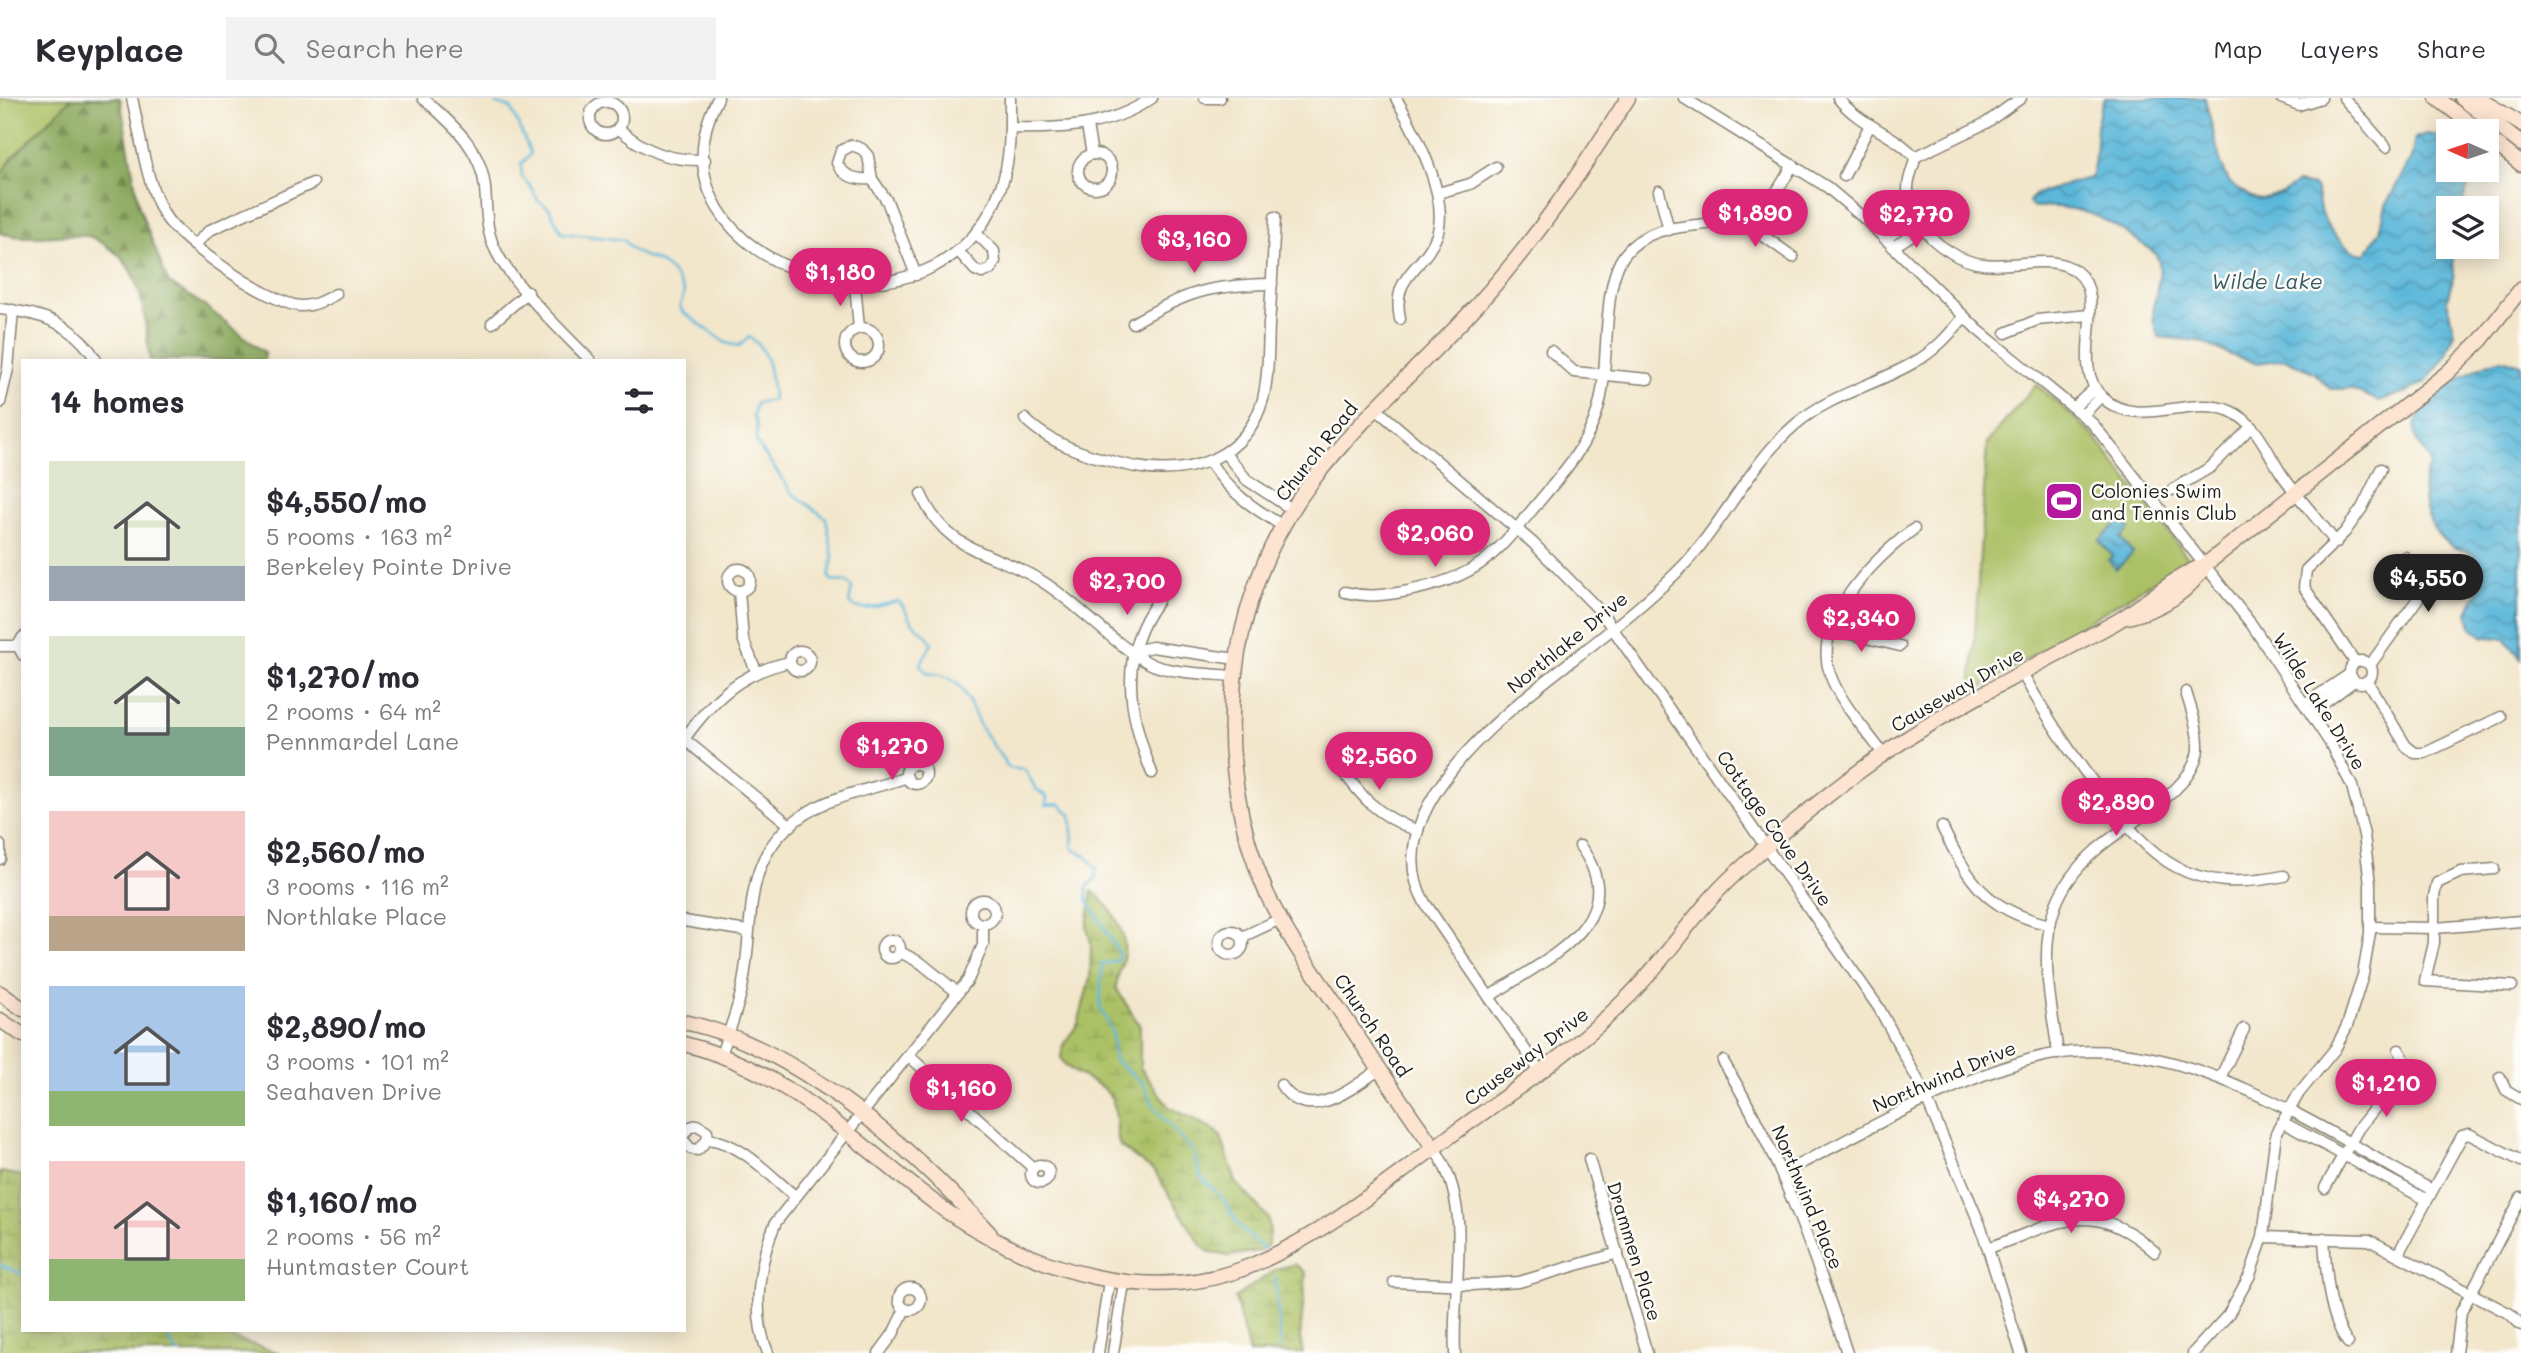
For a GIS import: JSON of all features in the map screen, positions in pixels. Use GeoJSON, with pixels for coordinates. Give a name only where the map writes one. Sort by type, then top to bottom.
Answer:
{"type":"FeatureCollection","features":[{"type":"Feature","properties":{"kind":"street"},"geometry":{"type":"LineString","coordinates":[[132,98],[158,203],[171,226],[267,295],[292,305],[309,306],[336,294]]}},
{"type":"Feature","properties":{"kind":"street"},"geometry":{"type":"LineString","coordinates":[[423,98],[464,136],[473,149],[484,177],[486,213],[492,242],[504,264],[586,359]]}},
{"type":"Feature","properties":{"kind":"street"},"geometry":{"type":"LineString","coordinates":[[718,98],[706,135],[705,160],[708,181],[719,209],[745,241],[770,257],[805,273],[855,285],[884,284],[916,275],[959,251],[976,233],[994,204],[1003,180],[1010,128],[1010,98]]}},
{"type":"Feature","properties":{"kind":"street"},"geometry":{"type":"LineString","coordinates":[[1010,128],[1087,126],[1118,117],[1152,98]]}},
{"type":"Feature","properties":{"kind":"street"},"geometry":{"type":"LineString","coordinates":[[1205,98],[1220,98]]}},
{"type":"Feature","properties":{"kind":"street"},"geometry":{"type":"LineString","coordinates":[[1396,98],[1438,193],[1439,227],[1432,245],[1401,285],[1398,298],[1400,320]]}},
{"type":"Feature","properties":{"kind":"street","name":"Church Road"},"geometry":{"type":"LineString","coordinates":[[1455,1353],[1457,1199],[1448,1171],[1434,1148],[1280,919],[1259,874],[1239,808],[1231,748],[1236,659],[1250,601],[1283,526],[1317,475],[1376,408],[1477,306],[1524,250],[1573,184],[1628,98]]}},
{"type":"Feature","properties":{"kind":"street","name":"Wilde Lake Drive"},"geometry":{"type":"LineString","coordinates":[[1684,98],[1793,165],[1851,205],[1964,317],[2079,411],[2252,625],[2346,771],[2360,812],[2370,884],[2370,927],[2363,975],[2347,1026],[2335,1049],[2284,1116],[2271,1161],[2263,1237],[2250,1275],[2235,1304],[2193,1353]]}},
{"type":"Feature","properties":{"kind":"street"},"geometry":{"type":"LineString","coordinates":[[1838,98],[1869,127],[1899,143],[1915,158]]}},
{"type":"Feature","properties":{"kind":"street"},"geometry":{"type":"LineString","coordinates":[[1915,158],[1986,123],[2021,98]]}},
{"type":"Feature","properties":{"kind":"street"},"geometry":{"type":"LineString","coordinates":[[2281,98],[2299,105],[2321,98]]}},
{"type":"Feature","properties":{"kind":"street"},"geometry":{"type":"LineString","coordinates":[[2344,98],[2386,147]]}},
{"type":"Feature","properties":{"kind":"street"},"geometry":{"type":"LineString","coordinates":[[2437,98],[2464,119]]}},
{"type":"Feature","properties":{"kind":"street"},"geometry":{"type":"LineString","coordinates":[[2462,98],[2521,144]]}},
{"type":"Feature","properties":{"kind":"street"},"geometry":{"type":"LineString","coordinates":[[2477,98],[2521,124]]}},
{"type":"Feature","properties":{"kind":"street"},"geometry":{"type":"LineString","coordinates":[[1087,126],[1092,154]]}},
{"type":"Feature","properties":{"kind":"street"},"geometry":{"type":"LineString","coordinates":[[1844,176],[1869,127]]}},
{"type":"Feature","properties":{"kind":"street"},"geometry":{"type":"LineString","coordinates":[[618,128],[635,143],[659,155],[685,160],[705,160]]}},
{"type":"Feature","properties":{"kind":"street"},"geometry":{"type":"LineString","coordinates":[[2499,147],[2516,160],[2521,170]]}},
{"type":"Feature","properties":{"kind":"street"},"geometry":{"type":"LineString","coordinates":[[1915,158],[1908,188],[1920,223],[1943,248],[1972,264],[2007,266],[2048,261],[2069,267],[2087,284],[2088,365],[2098,392],[2133,412],[2199,406],[2224,409],[2251,427],[2336,543]]}},
{"type":"Feature","properties":{"kind":"street"},"geometry":{"type":"LineString","coordinates":[[1345,592],[1372,597],[1450,581],[1487,560],[1517,530],[1579,453],[1598,409],[1616,269],[1637,242],[1669,230],[1752,213],[1776,192],[1793,165]]}},
{"type":"Feature","properties":{"kind":"street"},"geometry":{"type":"LineString","coordinates":[[1438,193],[1477,181],[1496,167]]}},
{"type":"Feature","properties":{"kind":"street"},"geometry":{"type":"LineString","coordinates":[[872,179],[887,201],[916,275]]}},
{"type":"Feature","properties":{"kind":"street"},"geometry":{"type":"LineString","coordinates":[[194,245],[210,230],[313,183]]}},
{"type":"Feature","properties":{"kind":"street"},"geometry":{"type":"LineString","coordinates":[[1659,191],[1669,230]]}},
{"type":"Feature","properties":{"kind":"street"},"geometry":{"type":"LineString","coordinates":[[1752,213],[1765,237],[1793,257]]}},
{"type":"Feature","properties":{"kind":"street"},"geometry":{"type":"LineString","coordinates":[[1025,419],[1049,438],[1118,463],[1169,470],[1210,462],[1225,453],[1250,427],[1263,399],[1275,217]]}},
{"type":"Feature","properties":{"kind":"street"},"geometry":{"type":"LineString","coordinates":[[1889,243],[1920,223]]}},
{"type":"Feature","properties":{"kind":"street"},"geometry":{"type":"LineString","coordinates":[[959,251],[975,270],[982,273],[991,269],[995,261],[994,251],[976,233]]}},
{"type":"Feature","properties":{"kind":"street"},"geometry":{"type":"LineString","coordinates":[[1133,323],[1200,289],[1238,284],[1272,284]]}},
{"type":"Feature","properties":{"kind":"street"},"geometry":{"type":"LineString","coordinates":[[855,285],[859,328]]}},
{"type":"Feature","properties":{"kind":"street","name":"Causeway Drive"},"geometry":{"type":"LineString","coordinates":[[686,1045],[721,1055],[789,1088],[946,1211],[973,1229],[991,1235],[1045,1263],[1125,1283],[1198,1280],[1252,1265],[1307,1236],[1541,1073],[1630,996],[1718,892],[1768,846],[1884,755],[1926,727],[2022,673],[2122,618],[2149,612],[2195,582],[2205,565],[2447,373],[2481,340],[2521,289]]}},
{"type":"Feature","properties":{"kind":"street"},"geometry":{"type":"LineString","coordinates":[[492,324],[528,292]]}},
{"type":"Feature","properties":{"kind":"street"},"geometry":{"type":"LineString","coordinates":[[0,309],[36,313],[60,323],[82,341],[95,359]]}},
{"type":"Feature","properties":{"kind":"street"},"geometry":{"type":"LineString","coordinates":[[0,403],[8,369],[13,310]]}},
{"type":"Feature","properties":{"kind":"street"},"geometry":{"type":"LineString","coordinates":[[2006,333],[2037,320],[2089,315]]}},
{"type":"Feature","properties":{"kind":"street","name":"Northlake Drive"},"geometry":{"type":"LineString","coordinates":[[1541,1073],[1420,895],[1412,858],[1418,831],[1438,791],[1471,746],[1508,711],[1614,628],[1685,564],[1716,527],[1770,451],[1797,423],[1824,405],[1914,363],[1936,347],[1964,317]]}},
{"type":"Feature","properties":{"kind":"street"},"geometry":{"type":"LineString","coordinates":[[1551,351],[1574,372],[1648,379]]}},
{"type":"Feature","properties":{"kind":"street"},"geometry":{"type":"LineString","coordinates":[[2079,411],[2098,392]]}},
{"type":"Feature","properties":{"kind":"street","name":"Cottage Cove Drive"},"geometry":{"type":"LineString","coordinates":[[1376,408],[1561,569],[1614,628],[1879,1008],[1900,1043],[1927,1099],[1989,1248],[2021,1353]]}},
{"type":"Feature","properties":{"kind":"street"},"geometry":{"type":"LineString","coordinates":[[2172,490],[2211,467],[2251,427]]}},
{"type":"Feature","properties":{"kind":"street"},"geometry":{"type":"LineString","coordinates":[[1225,453],[1253,485],[1293,510]]}},
{"type":"Feature","properties":{"kind":"street"},"geometry":{"type":"LineString","coordinates":[[1210,462],[1222,480],[1241,499],[1283,526]]}},
{"type":"Feature","properties":{"kind":"street"},"geometry":{"type":"LineString","coordinates":[[2308,709],[2352,677],[2355,662],[2304,587],[2305,572],[2336,543],[2355,520],[2381,469]]}},
{"type":"Feature","properties":{"kind":"street"},"geometry":{"type":"LineString","coordinates":[[921,494],[933,519],[958,542],[1042,581],[1108,635],[1150,664],[1234,676]]}},
{"type":"Feature","properties":{"kind":"street"},"geometry":{"type":"LineString","coordinates":[[1884,755],[1833,682],[1826,657],[1829,629],[1836,614],[1874,565],[1914,529]]}},
{"type":"Feature","properties":{"kind":"street"},"geometry":{"type":"LineString","coordinates":[[2367,681],[2372,675],[2370,664],[2424,590],[2405,557]]}},
{"type":"Feature","properties":{"kind":"street"},"geometry":{"type":"LineString","coordinates":[[738,591],[743,639],[756,671]]}},
{"type":"Feature","properties":{"kind":"street"},"geometry":{"type":"LineString","coordinates":[[1152,773],[1131,708],[1129,676],[1140,627],[1157,601]]}},
{"type":"Feature","properties":{"kind":"street"},"geometry":{"type":"LineString","coordinates":[[1829,629],[1900,646]]}},
{"type":"Feature","properties":{"kind":"street"},"geometry":{"type":"LineString","coordinates":[[0,646],[21,646]]}},
{"type":"Feature","properties":{"kind":"street"},"geometry":{"type":"LineString","coordinates":[[1134,652],[1152,647],[1236,659]]}},
{"type":"Feature","properties":{"kind":"street"},"geometry":{"type":"LineString","coordinates":[[2355,662],[2362,660],[2370,664]]}},
{"type":"Feature","properties":{"kind":"street"},"geometry":{"type":"LineString","coordinates":[[686,736],[716,698],[756,671],[790,662]]}},
{"type":"Feature","properties":{"kind":"street"},"geometry":{"type":"LineString","coordinates":[[2022,673],[2064,743],[2127,825],[2155,855],[2192,874],[2231,883],[2284,876]]}},
{"type":"Feature","properties":{"kind":"street"},"geometry":{"type":"LineString","coordinates":[[2352,677],[2367,681],[2406,746],[2415,753],[2426,753],[2501,717]]}},
{"type":"Feature","properties":{"kind":"street"},"geometry":{"type":"LineString","coordinates":[[2058,1054],[2046,963],[2050,925],[2057,902],[2077,870],[2127,825],[2175,789],[2192,768],[2198,750],[2197,734],[2186,692]]}},
{"type":"Feature","properties":{"kind":"street"},"geometry":{"type":"LineString","coordinates":[[686,741],[791,826]]}},
{"type":"Feature","properties":{"kind":"street"},"geometry":{"type":"LineString","coordinates":[[1335,761],[1370,806],[1391,821],[1418,831]]}},
{"type":"Feature","properties":{"kind":"street"},"geometry":{"type":"LineString","coordinates":[[721,1055],[744,982],[747,930],[752,895],[760,869],[791,826],[831,800],[907,777]]}},
{"type":"Feature","properties":{"kind":"street"},"geometry":{"type":"LineString","coordinates":[[1942,827],[1971,880],[1987,898],[2017,916],[2050,925]]}},
{"type":"Feature","properties":{"kind":"street"},"geometry":{"type":"LineString","coordinates":[[0,845],[0,859]]}},
{"type":"Feature","properties":{"kind":"street"},"geometry":{"type":"LineString","coordinates":[[1489,997],[1577,935],[1592,918],[1597,906],[1598,883],[1590,859],[1580,846]]}},
{"type":"Feature","properties":{"kind":"street"},"geometry":{"type":"LineString","coordinates":[[2494,869],[2461,872],[2437,883],[2434,896],[2435,928],[2425,981],[2512,986]]}},
{"type":"Feature","properties":{"kind":"street"},"geometry":{"type":"LineString","coordinates":[[1242,937],[1280,919]]}},
{"type":"Feature","properties":{"kind":"street"},"geometry":{"type":"LineString","coordinates":[[686,921],[747,930]]}},
{"type":"Feature","properties":{"kind":"street"},"geometry":{"type":"LineString","coordinates":[[2370,927],[2435,928],[2521,921]]}},
{"type":"Feature","properties":{"kind":"street"},"geometry":{"type":"LineString","coordinates":[[768,1353],[759,1323],[758,1306],[765,1253],[776,1222],[958,993],[979,960],[984,924]]}},
{"type":"Feature","properties":{"kind":"street"},"geometry":{"type":"LineString","coordinates":[[900,952],[921,963],[958,993]]}},
{"type":"Feature","properties":{"kind":"street"},"geometry":{"type":"LineString","coordinates":[[0,993],[21,1008]]}},
{"type":"Feature","properties":{"kind":"street"},"geometry":{"type":"LineString","coordinates":[[0,1020],[21,1034]]}},
{"type":"Feature","properties":{"kind":"street","name":"Causeway Drive"},"geometry":{"type":"LineString","coordinates":[[686,1023],[764,1049],[802,1070],[911,1157],[991,1235]]}},
{"type":"Feature","properties":{"kind":"street"},"geometry":{"type":"LineString","coordinates":[[2220,1078],[2244,1029]]}},
{"type":"Feature","properties":{"kind":"street"},"geometry":{"type":"LineString","coordinates":[[2325,1188],[2346,1149],[2403,1073],[2405,1061],[2399,1051]]}},
{"type":"Feature","properties":{"kind":"street","name":"Northwind Drive"},"geometry":{"type":"LineString","coordinates":[[1782,1172],[1927,1099],[1996,1071],[2058,1054],[2143,1054],[2220,1078],[2430,1195]]}},
{"type":"Feature","properties":{"kind":"street"},"geometry":{"type":"LineString","coordinates":[[909,1055],[1033,1168]]}},
{"type":"Feature","properties":{"kind":"street","name":"Northwind Place"},"geometry":{"type":"LineString","coordinates":[[1723,1061],[1782,1172],[1809,1239],[1847,1353]]}},
{"type":"Feature","properties":{"kind":"street"},"geometry":{"type":"LineString","coordinates":[[1281,1085],[1298,1100],[1321,1103],[1338,1097],[1380,1069]]}},
{"type":"Feature","properties":{"kind":"street"},"geometry":{"type":"LineString","coordinates":[[2500,1077],[2506,1090],[2520,1098]]}},
{"type":"Feature","properties":{"kind":"street"},"geometry":{"type":"LineString","coordinates":[[686,1132],[697,1125],[704,1128],[708,1139]]}},
{"type":"Feature","properties":{"kind":"street"},"geometry":{"type":"LineString","coordinates":[[2398,1254],[2465,1134],[2521,1161]]}},
{"type":"Feature","properties":{"kind":"street"},"geometry":{"type":"LineString","coordinates":[[708,1139],[724,1141],[737,1149],[795,1196]]}},
{"type":"Feature","properties":{"kind":"street"},"geometry":{"type":"LineString","coordinates":[[686,1143],[691,1149],[698,1150],[708,1139]]}},
{"type":"Feature","properties":{"kind":"street","name":"Drammen Place"},"geometry":{"type":"LineString","coordinates":[[1589,1159],[1647,1353]]}},
{"type":"Feature","properties":{"kind":"street"},"geometry":{"type":"LineString","coordinates":[[2456,1353],[2460,1316],[2521,1198]]}},
{"type":"Feature","properties":{"kind":"street"},"geometry":{"type":"LineString","coordinates":[[1989,1248],[2059,1223],[2089,1218],[2124,1227],[2155,1252]]}},
{"type":"Feature","properties":{"kind":"street"},"geometry":{"type":"LineString","coordinates":[[2263,1237],[2369,1240],[2510,1314],[2521,1325]]}},
{"type":"Feature","properties":{"kind":"street"},"geometry":{"type":"LineString","coordinates":[[2324,1238],[2328,1281],[2339,1325],[2348,1343]]}},
{"type":"Feature","properties":{"kind":"street"},"geometry":{"type":"LineString","coordinates":[[1394,1282],[1519,1282],[1618,1253]]}},
{"type":"Feature","properties":{"kind":"street"},"geometry":{"type":"LineString","coordinates":[[1098,1353],[1109,1281]]}},
{"type":"Feature","properties":{"kind":"street"},"geometry":{"type":"LineString","coordinates":[[1113,1353],[1125,1283]]}},
{"type":"Feature","properties":{"kind":"street"},"geometry":{"type":"LineString","coordinates":[[879,1353],[893,1334],[905,1309]]}},
{"type":"Feature","properties":{"kind":"green space"},"geometry":{"type":"Polygon","coordinates":[[[0,98],[72,98],[15,155],[0,175],[0,98]]]}},
{"type":"Feature","properties":{"kind":"green space"},"geometry":{"type":"Polygon","coordinates":[[[72,98],[120,98],[139,207],[168,282],[205,306],[265,353],[264,359],[150,359],[140,296],[128,267],[118,255],[88,236],[22,237],[0,233],[0,175],[15,155],[72,98]]]}},
{"type":"Feature","properties":{"kind":"green space","name":"Colonies Swim and Tennis Club"},"geometry":{"type":"Polygon","coordinates":[[[2036,384],[2093,435],[2189,559],[1971,694],[1987,443],[2036,384]]]}},
{"type":"Feature","properties":{"kind":"green space"},"geometry":{"type":"Polygon","coordinates":[[[1092,891],[1111,911],[1123,936],[1124,954],[1116,988],[1140,1026],[1140,1067],[1169,1107],[1213,1129],[1221,1137],[1236,1182],[1268,1218],[1270,1234],[1267,1246],[1259,1251],[1227,1256],[1208,1251],[1201,1245],[1155,1172],[1120,1146],[1115,1107],[1110,1096],[1099,1085],[1071,1070],[1061,1058],[1063,1045],[1078,1024],[1090,978],[1091,944],[1087,927],[1092,891]]]}},
{"type":"Feature","properties":{"kind":"green space"},"geometry":{"type":"Polygon","coordinates":[[[0,1172],[21,1176],[21,1332],[212,1332],[280,1353],[0,1353],[0,1172]]]}},
{"type":"Feature","properties":{"kind":"green space"},"geometry":{"type":"Polygon","coordinates":[[[1295,1264],[1306,1273],[1300,1338],[1303,1353],[1249,1353],[1235,1298],[1276,1269],[1295,1264]]]}},
{"type":"Feature","properties":{"kind":"water","name":"Wilde Lake"},"geometry":{"type":"Polygon","coordinates":[[[2105,98],[2205,98],[2221,164],[2230,183],[2251,197],[2261,199],[2281,194],[2297,183],[2314,186],[2321,213],[2328,226],[2346,246],[2366,254],[2380,231],[2386,205],[2411,158],[2415,138],[2426,134],[2436,135],[2436,182],[2470,182],[2465,196],[2436,196],[2436,259],[2453,259],[2454,274],[2447,300],[2454,334],[2447,354],[2427,381],[2409,391],[2379,401],[2351,389],[2330,389],[2315,373],[2285,359],[2258,363],[2233,356],[2199,341],[2159,337],[2153,314],[2160,272],[2155,253],[2100,218],[2070,209],[2031,206],[2029,201],[2036,194],[2091,177],[2101,108],[2105,98]]]}},
{"type":"Feature","properties":{"kind":"water"},"geometry":{"type":"Polygon","coordinates":[[[2502,359],[2521,365],[2521,659],[2505,638],[2483,637],[2471,627],[2468,612],[2481,584],[2473,572],[2477,557],[2452,546],[2432,525],[2424,496],[2425,477],[2431,462],[2415,434],[2418,418],[2436,396],[2478,368],[2502,359]]]}},
{"type":"Feature","properties":{"kind":"water"},"geometry":{"type":"Polygon","coordinates":[[[2122,519],[2130,529],[2120,538],[2133,553],[2116,569],[2108,560],[2113,556],[2099,541],[2122,519]]]}},
{"type":"Feature","properties":{"kind":"waterway"},"geometry":{"type":"LineString","coordinates":[[493,98],[497,104],[511,108],[531,154],[521,164],[522,177],[538,201],[549,208],[562,233],[624,240],[636,252],[662,264],[672,273],[684,292],[680,307],[683,312],[726,343],[739,346],[749,337],[761,348],[770,373],[773,400],[756,403],[753,416],[757,427],[756,442],[792,493],[826,518],[833,557],[829,577],[832,581],[847,582],[852,588],[849,603],[854,606],[873,608],[898,601],[901,603],[911,621],[932,643],[920,665],[927,673],[955,682],[966,695],[985,734],[1009,768],[1025,770],[1036,789],[1047,797],[1046,805],[1060,804],[1071,815],[1073,849],[1086,856],[1097,869],[1095,879],[1087,887],[1087,899],[1119,953],[1117,961],[1102,964],[1100,1007],[1112,1032],[1114,1060],[1142,1082],[1156,1110],[1193,1151],[1200,1176],[1222,1198],[1241,1229],[1264,1249]]}},
{"type":"Feature","properties":{"kind":"waterway"},"geometry":{"type":"LineString","coordinates":[[0,1265],[21,1273]]}},
{"type":"Feature","properties":{"kind":"waterway"},"geometry":{"type":"LineString","coordinates":[[1275,1276],[1280,1338],[1278,1353]]}},
{"type":"Feature","properties":{"kind":"waterway"},"geometry":{"type":"LineString","coordinates":[[167,1332],[173,1348],[179,1353]]}},
{"type":"Feature","properties":{"kind":"place","name":"Colonies Swim and Tennis Club"},"geometry":{"type":"Point","coordinates":[2064,501]}}]}
